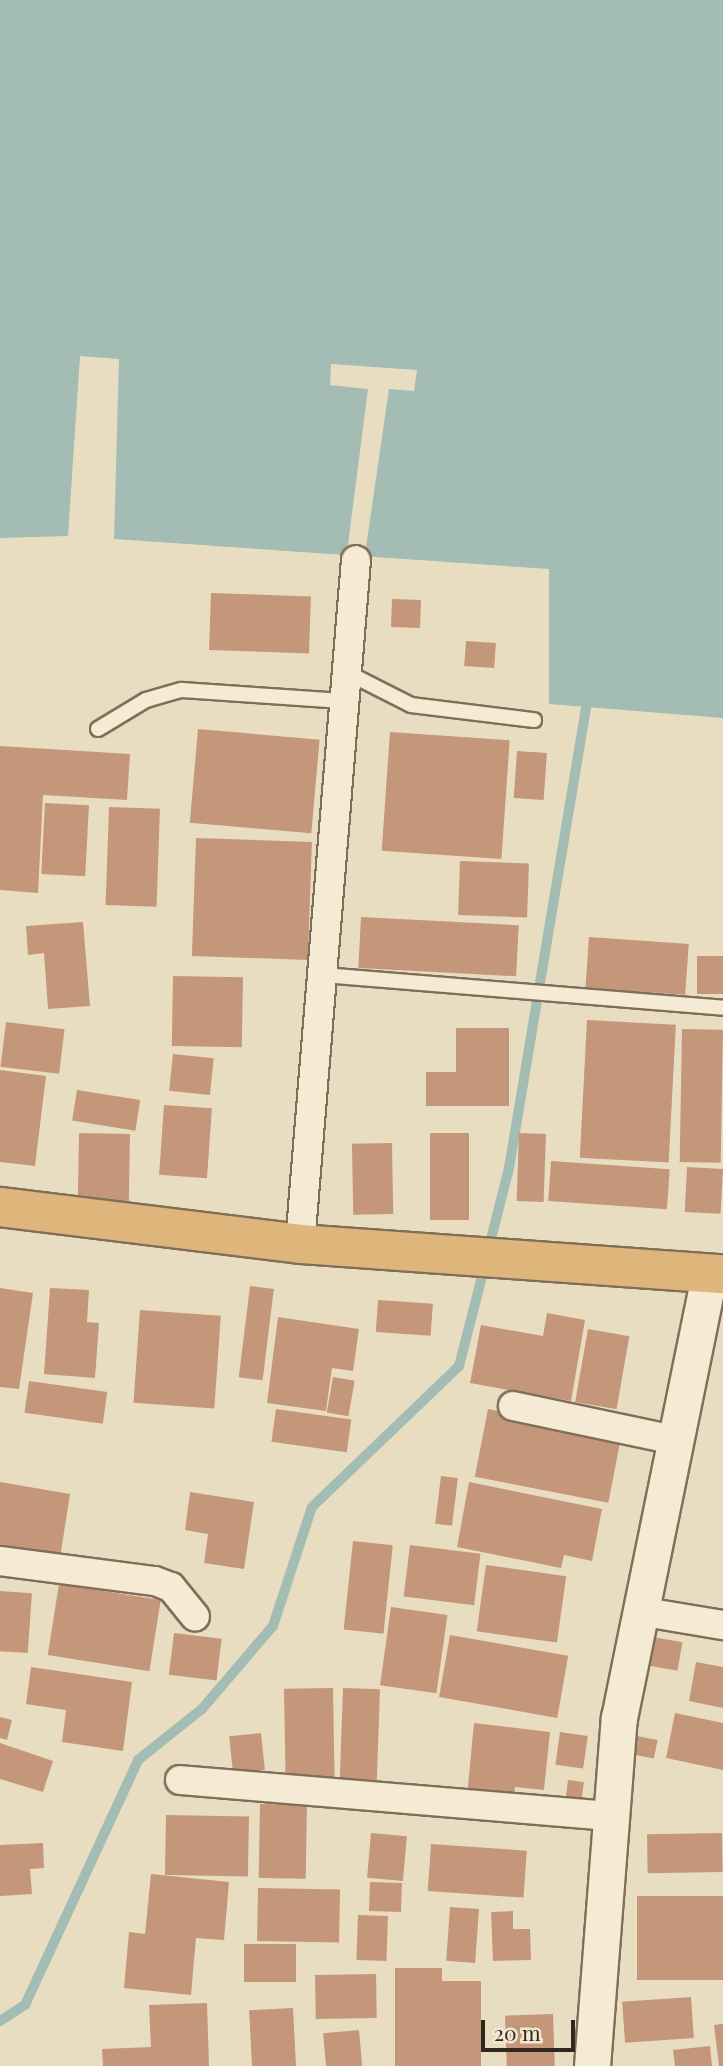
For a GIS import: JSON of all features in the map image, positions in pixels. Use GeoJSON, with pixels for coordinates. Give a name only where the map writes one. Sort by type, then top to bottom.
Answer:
{"type":"FeatureCollection","features":[{"type":"Feature","properties":{"kind":"highway"},"geometry":{"type":"LineString","coordinates":[[0,1207],[300,1244],[716,1274]]}},
{"type":"Feature","properties":{"kind":"street"},"geometry":{"type":"LineString","coordinates":[[300,1244],[324,975],[342,701],[356,560]]}},
{"type":"Feature","properties":{"kind":"street"},"geometry":{"type":"LineString","coordinates":[[592,2066],[607,1816],[639,1611],[674,1440],[716,1274]]}},
{"type":"Feature","properties":{"kind":"street"},"geometry":{"type":"LineString","coordinates":[[513,1406],[674,1440]]}},
{"type":"Feature","properties":{"kind":"street"},"geometry":{"type":"LineString","coordinates":[[0,1561],[155,1581],[171,1587],[195,1617]]}},
{"type":"Feature","properties":{"kind":"street"},"geometry":{"type":"LineString","coordinates":[[639,1611],[723,1625]]}},
{"type":"Feature","properties":{"kind":"street"},"geometry":{"type":"LineString","coordinates":[[180,1780],[607,1816]]}},
{"type":"Feature","properties":{"kind":"lane"},"geometry":{"type":"LineString","coordinates":[[346,672],[411,705],[534,720]]}},
{"type":"Feature","properties":{"kind":"lane"},"geometry":{"type":"LineString","coordinates":[[98,729],[146,700],[182,690],[342,701]]}},
{"type":"Feature","properties":{"kind":"lane"},"geometry":{"type":"LineString","coordinates":[[324,975],[570,1000],[723,1007]]}},
{"type":"Feature","properties":{"kind":"water"},"geometry":{"type":"Polygon","coordinates":[[[0,0],[723,0],[723,718],[549,704],[549,569],[114,539],[119,359],[80,356],[68,536],[0,538],[0,0]]]}},
{"type":"Feature","properties":{"kind":"pier"},"geometry":{"type":"Polygon","coordinates":[[[331,364],[417,370],[414,391],[389,389],[364,561],[346,560],[368,389],[330,385],[331,364]]]}},
{"type":"Feature","properties":{"kind":"building"},"geometry":{"type":"Polygon","coordinates":[[[211,593],[311,596],[309,653],[209,650],[211,593]]]}},
{"type":"Feature","properties":{"kind":"building"},"geometry":{"type":"Polygon","coordinates":[[[392,599],[421,600],[420,628],[391,627],[392,599]]]}},
{"type":"Feature","properties":{"kind":"building"},"geometry":{"type":"Polygon","coordinates":[[[466,641],[496,643],[494,668],[464,666],[466,641]]]}},
{"type":"Feature","properties":{"kind":"building"},"geometry":{"type":"Polygon","coordinates":[[[198,729],[320,740],[311,833],[190,823],[198,729]]]}},
{"type":"Feature","properties":{"kind":"building"},"geometry":{"type":"Polygon","coordinates":[[[390,732],[510,740],[501,859],[382,851],[390,732]]]}},
{"type":"Feature","properties":{"kind":"building"},"geometry":{"type":"Polygon","coordinates":[[[0,746],[130,754],[127,800],[43,795],[38,893],[0,890],[0,746]]]}},
{"type":"Feature","properties":{"kind":"building"},"geometry":{"type":"Polygon","coordinates":[[[517,751],[547,753],[544,800],[514,798],[517,751]]]}},
{"type":"Feature","properties":{"kind":"building"},"geometry":{"type":"Polygon","coordinates":[[[45,803],[89,805],[85,876],[41,874],[45,803]]]}},
{"type":"Feature","properties":{"kind":"building"},"geometry":{"type":"Polygon","coordinates":[[[109,807],[160,809],[157,907],[106,905],[109,807]]]}},
{"type":"Feature","properties":{"kind":"building"},"geometry":{"type":"Polygon","coordinates":[[[196,838],[312,842],[308,960],[192,956],[196,838]]]}},
{"type":"Feature","properties":{"kind":"building"},"geometry":{"type":"Polygon","coordinates":[[[460,861],[529,863],[527,917],[458,915],[460,861]]]}},
{"type":"Feature","properties":{"kind":"building"},"geometry":{"type":"Polygon","coordinates":[[[361,917],[519,925],[516,976],[358,968],[361,917]]]}},
{"type":"Feature","properties":{"kind":"building"},"geometry":{"type":"Polygon","coordinates":[[[83,922],[90,1006],[48,1009],[44,953],[28,955],[26,926],[83,922]]]}},
{"type":"Feature","properties":{"kind":"building"},"geometry":{"type":"Polygon","coordinates":[[[589,937],[689,944],[685,995],[585,988],[589,937]]]}},
{"type":"Feature","properties":{"kind":"building"},"geometry":{"type":"Polygon","coordinates":[[[697,956],[723,956],[723,994],[697,994],[697,956]]]}},
{"type":"Feature","properties":{"kind":"building"},"geometry":{"type":"Polygon","coordinates":[[[173,976],[243,977],[242,1047],[172,1046],[173,976]]]}},
{"type":"Feature","properties":{"kind":"building"},"geometry":{"type":"Polygon","coordinates":[[[587,1020],[676,1025],[669,1162],[580,1158],[587,1020]]]}},
{"type":"Feature","properties":{"kind":"building"},"geometry":{"type":"Polygon","coordinates":[[[6,1022],[65,1029],[59,1074],[1,1067],[6,1022]]]}},
{"type":"Feature","properties":{"kind":"building"},"geometry":{"type":"Polygon","coordinates":[[[456,1028],[509,1028],[509,1106],[426,1106],[426,1072],[456,1072],[456,1028]]]}},
{"type":"Feature","properties":{"kind":"building"},"geometry":{"type":"Polygon","coordinates":[[[682,1029],[723,1030],[721,1163],[680,1162],[682,1029]]]}},
{"type":"Feature","properties":{"kind":"building"},"geometry":{"type":"Polygon","coordinates":[[[173,1054],[214,1058],[210,1095],[169,1091],[173,1054]]]}},
{"type":"Feature","properties":{"kind":"building"},"geometry":{"type":"Polygon","coordinates":[[[0,1070],[46,1076],[35,1166],[0,1162],[0,1070]]]}},
{"type":"Feature","properties":{"kind":"building"},"geometry":{"type":"Polygon","coordinates":[[[77,1090],[140,1100],[135,1131],[72,1121],[77,1090]]]}},
{"type":"Feature","properties":{"kind":"building"},"geometry":{"type":"Polygon","coordinates":[[[164,1105],[212,1108],[207,1178],[159,1175],[164,1105]]]}},
{"type":"Feature","properties":{"kind":"building"},"geometry":{"type":"Polygon","coordinates":[[[79,1133],[130,1134],[129,1203],[78,1202],[79,1133]]]}},
{"type":"Feature","properties":{"kind":"building"},"geometry":{"type":"Polygon","coordinates":[[[430,1133],[469,1133],[469,1220],[430,1220],[430,1133]]]}},
{"type":"Feature","properties":{"kind":"building"},"geometry":{"type":"Polygon","coordinates":[[[519,1133],[546,1134],[544,1202],[517,1201],[519,1133]]]}},
{"type":"Feature","properties":{"kind":"building"},"geometry":{"type":"Polygon","coordinates":[[[392,1143],[393,1214],[353,1215],[352,1144],[392,1143]]]}},
{"type":"Feature","properties":{"kind":"building"},"geometry":{"type":"Polygon","coordinates":[[[551,1161],[670,1169],[667,1209],[548,1201],[551,1161]]]}},
{"type":"Feature","properties":{"kind":"building"},"geometry":{"type":"Polygon","coordinates":[[[687,1167],[723,1169],[721,1214],[685,1212],[687,1167]]]}},
{"type":"Feature","properties":{"kind":"building"},"geometry":{"type":"Polygon","coordinates":[[[250,1286],[274,1289],[263,1380],[239,1377],[250,1286]]]}},
{"type":"Feature","properties":{"kind":"building"},"geometry":{"type":"Polygon","coordinates":[[[0,1288],[33,1293],[19,1389],[0,1387],[0,1288]]]}},
{"type":"Feature","properties":{"kind":"building"},"geometry":{"type":"Polygon","coordinates":[[[50,1288],[89,1290],[87,1322],[99,1323],[95,1378],[44,1374],[50,1288]]]}},
{"type":"Feature","properties":{"kind":"building"},"geometry":{"type":"Polygon","coordinates":[[[378,1300],[433,1304],[431,1336],[376,1332],[378,1300]]]}},
{"type":"Feature","properties":{"kind":"building"},"geometry":{"type":"Polygon","coordinates":[[[140,1310],[221,1316],[214,1408],[134,1403],[140,1310]]]}},
{"type":"Feature","properties":{"kind":"building"},"geometry":{"type":"Polygon","coordinates":[[[547,1313],[585,1320],[571,1401],[470,1383],[481,1325],[543,1336],[547,1313]]]}},
{"type":"Feature","properties":{"kind":"building"},"geometry":{"type":"Polygon","coordinates":[[[278,1317],[359,1329],[353,1371],[332,1368],[326,1411],[267,1403],[278,1317]]]}},
{"type":"Feature","properties":{"kind":"building"},"geometry":{"type":"Polygon","coordinates":[[[588,1329],[629,1336],[617,1409],[575,1402],[588,1329]]]}},
{"type":"Feature","properties":{"kind":"building"},"geometry":{"type":"Polygon","coordinates":[[[333,1377],[355,1381],[348,1416],[327,1412],[333,1377]]]}},
{"type":"Feature","properties":{"kind":"building"},"geometry":{"type":"Polygon","coordinates":[[[29,1381],[107,1392],[103,1424],[25,1413],[29,1381]]]}},
{"type":"Feature","properties":{"kind":"building"},"geometry":{"type":"Polygon","coordinates":[[[276,1409],[351,1420],[347,1452],[271,1442],[276,1409]]]}},
{"type":"Feature","properties":{"kind":"building"},"geometry":{"type":"Polygon","coordinates":[[[488,1409],[622,1435],[608,1503],[475,1477],[488,1409]]]}},
{"type":"Feature","properties":{"kind":"building"},"geometry":{"type":"Polygon","coordinates":[[[441,1476],[458,1478],[452,1526],[435,1524],[441,1476]]]}},
{"type":"Feature","properties":{"kind":"building"},"geometry":{"type":"Polygon","coordinates":[[[0,1482],[70,1494],[60,1558],[0,1548],[0,1482]]]}},
{"type":"Feature","properties":{"kind":"building"},"geometry":{"type":"Polygon","coordinates":[[[469,1482],[602,1509],[592,1561],[564,1555],[561,1568],[457,1547],[469,1482]]]}},
{"type":"Feature","properties":{"kind":"building"},"geometry":{"type":"Polygon","coordinates":[[[190,1492],[254,1502],[244,1569],[204,1563],[208,1534],[185,1530],[190,1492]]]}},
{"type":"Feature","properties":{"kind":"building"},"geometry":{"type":"Polygon","coordinates":[[[353,1541],[393,1545],[383,1634],[344,1630],[353,1541]]]}},
{"type":"Feature","properties":{"kind":"building"},"geometry":{"type":"Polygon","coordinates":[[[410,1545],[480,1554],[474,1605],[404,1597],[410,1545]]]}},
{"type":"Feature","properties":{"kind":"building"},"geometry":{"type":"Polygon","coordinates":[[[486,1565],[566,1576],[557,1643],[477,1631],[486,1565]]]}},
{"type":"Feature","properties":{"kind":"building"},"geometry":{"type":"Polygon","coordinates":[[[59,1584],[161,1600],[149,1671],[48,1655],[59,1584]]]}},
{"type":"Feature","properties":{"kind":"building"},"geometry":{"type":"Polygon","coordinates":[[[0,1591],[32,1593],[28,1653],[0,1651],[0,1591]]]}},
{"type":"Feature","properties":{"kind":"building"},"geometry":{"type":"Polygon","coordinates":[[[391,1607],[447,1615],[436,1693],[380,1685],[391,1607]]]}},
{"type":"Feature","properties":{"kind":"building"},"geometry":{"type":"Polygon","coordinates":[[[174,1633],[222,1639],[217,1681],[169,1675],[174,1633]]]}},
{"type":"Feature","properties":{"kind":"building"},"geometry":{"type":"Polygon","coordinates":[[[450,1635],[568,1656],[557,1718],[439,1697],[450,1635]]]}},
{"type":"Feature","properties":{"kind":"building"},"geometry":{"type":"Polygon","coordinates":[[[647,1636],[682,1642],[677,1671],[642,1665],[647,1636]]]}},
{"type":"Feature","properties":{"kind":"building"},"geometry":{"type":"Polygon","coordinates":[[[696,1662],[723,1667],[723,1708],[689,1701],[696,1662]]]}},
{"type":"Feature","properties":{"kind":"building"},"geometry":{"type":"Polygon","coordinates":[[[31,1667],[132,1682],[123,1751],[62,1742],[66,1710],[26,1704],[31,1667]]]}},
{"type":"Feature","properties":{"kind":"building"},"geometry":{"type":"Polygon","coordinates":[[[333,1688],[335,1778],[286,1779],[284,1689],[333,1688]]]}},
{"type":"Feature","properties":{"kind":"building"},"geometry":{"type":"Polygon","coordinates":[[[343,1688],[380,1689],[377,1781],[340,1780],[343,1688]]]}},
{"type":"Feature","properties":{"kind":"building"},"geometry":{"type":"Polygon","coordinates":[[[675,1713],[723,1723],[723,1770],[666,1758],[675,1713]]]}},
{"type":"Feature","properties":{"kind":"building"},"geometry":{"type":"Polygon","coordinates":[[[0,1717],[12,1720],[7,1740],[0,1738],[0,1717]]]}},
{"type":"Feature","properties":{"kind":"building"},"geometry":{"type":"Polygon","coordinates":[[[474,1723],[550,1732],[544,1790],[515,1787],[514,1801],[467,1796],[474,1723]]]}},
{"type":"Feature","properties":{"kind":"building"},"geometry":{"type":"Polygon","coordinates":[[[560,1732],[588,1736],[583,1769],[555,1765],[560,1732]]]}},
{"type":"Feature","properties":{"kind":"building"},"geometry":{"type":"Polygon","coordinates":[[[261,1733],[265,1770],[233,1773],[229,1736],[261,1733]]]}},
{"type":"Feature","properties":{"kind":"building"},"geometry":{"type":"Polygon","coordinates":[[[632,1735],[658,1740],[654,1759],[628,1754],[632,1735]]]}},
{"type":"Feature","properties":{"kind":"building"},"geometry":{"type":"Polygon","coordinates":[[[0,1743],[53,1761],[43,1792],[0,1779],[0,1743]]]}},
{"type":"Feature","properties":{"kind":"building"},"geometry":{"type":"Polygon","coordinates":[[[568,1780],[584,1782],[582,1799],[566,1797],[568,1780]]]}},
{"type":"Feature","properties":{"kind":"building"},"geometry":{"type":"Polygon","coordinates":[[[260,1804],[307,1805],[306,1879],[259,1878],[260,1804]]]}},
{"type":"Feature","properties":{"kind":"building"},"geometry":{"type":"Polygon","coordinates":[[[166,1815],[249,1816],[248,1876],[165,1875],[166,1815]]]}},
{"type":"Feature","properties":{"kind":"building"},"geometry":{"type":"Polygon","coordinates":[[[371,1833],[407,1836],[403,1881],[367,1878],[371,1833]]]}},
{"type":"Feature","properties":{"kind":"building"},"geometry":{"type":"Polygon","coordinates":[[[722,1833],[723,1872],[648,1873],[647,1834],[722,1833]]]}},
{"type":"Feature","properties":{"kind":"building"},"geometry":{"type":"Polygon","coordinates":[[[43,1843],[44,1868],[30,1869],[32,1894],[0,1896],[0,1845],[43,1843]]]}},
{"type":"Feature","properties":{"kind":"building"},"geometry":{"type":"Polygon","coordinates":[[[431,1844],[527,1851],[523,1898],[428,1891],[431,1844]]]}},
{"type":"Feature","properties":{"kind":"building"},"geometry":{"type":"Polygon","coordinates":[[[151,1874],[229,1882],[224,1940],[196,1938],[191,1995],[124,1988],[129,1932],[145,1934],[151,1874]]]}},
{"type":"Feature","properties":{"kind":"building"},"geometry":{"type":"Polygon","coordinates":[[[370,1882],[402,1883],[401,1912],[369,1911],[370,1882]]]}},
{"type":"Feature","properties":{"kind":"building"},"geometry":{"type":"Polygon","coordinates":[[[258,1888],[340,1889],[339,1942],[257,1941],[258,1888]]]}},
{"type":"Feature","properties":{"kind":"building"},"geometry":{"type":"Polygon","coordinates":[[[637,1896],[723,1896],[723,1980],[637,1980],[637,1896]]]}},
{"type":"Feature","properties":{"kind":"building"},"geometry":{"type":"Polygon","coordinates":[[[450,1907],[479,1909],[475,1963],[446,1961],[450,1907]]]}},
{"type":"Feature","properties":{"kind":"building"},"geometry":{"type":"Polygon","coordinates":[[[513,1911],[513,1929],[530,1929],[531,1960],[493,1961],[491,1912],[513,1911]]]}},
{"type":"Feature","properties":{"kind":"building"},"geometry":{"type":"Polygon","coordinates":[[[358,1915],[388,1916],[386,1961],[356,1960],[358,1915]]]}},
{"type":"Feature","properties":{"kind":"building"},"geometry":{"type":"Polygon","coordinates":[[[244,1944],[296,1944],[296,1982],[244,1982],[244,1944]]]}},
{"type":"Feature","properties":{"kind":"building"},"geometry":{"type":"Polygon","coordinates":[[[395,1968],[442,1968],[442,1981],[481,1981],[481,2066],[395,2066],[395,1968]]]}},
{"type":"Feature","properties":{"kind":"building"},"geometry":{"type":"Polygon","coordinates":[[[376,1974],[377,2018],[316,2019],[315,1975],[376,1974]]]}},
{"type":"Feature","properties":{"kind":"building"},"geometry":{"type":"Polygon","coordinates":[[[691,1997],[694,2038],[625,2043],[622,2002],[691,1997]]]}},
{"type":"Feature","properties":{"kind":"building"},"geometry":{"type":"Polygon","coordinates":[[[207,2003],[209,2066],[103,2066],[102,2049],[151,2047],[149,2005],[207,2003]]]}},
{"type":"Feature","properties":{"kind":"building"},"geometry":{"type":"Polygon","coordinates":[[[293,2008],[296,2066],[252,2066],[249,2010],[293,2008]]]}},
{"type":"Feature","properties":{"kind":"building"},"geometry":{"type":"Polygon","coordinates":[[[553,2014],[555,2066],[507,2066],[505,2016],[553,2014]]]}},
{"type":"Feature","properties":{"kind":"building"},"geometry":{"type":"Polygon","coordinates":[[[723,2024],[723,2066],[719,2066],[714,2025],[723,2024]]]}},
{"type":"Feature","properties":{"kind":"building"},"geometry":{"type":"Polygon","coordinates":[[[359,2030],[362,2066],[326,2066],[323,2033],[359,2030]]]}},
{"type":"Feature","properties":{"kind":"building"},"geometry":{"type":"Polygon","coordinates":[[[710,2046],[712,2066],[675,2066],[673,2050],[710,2046]]]}},
{"type":"Feature","properties":{"kind":"waterway"},"geometry":{"type":"LineString","coordinates":[[488,1251],[509,1168],[586,707]]}},
{"type":"Feature","properties":{"kind":"waterway"},"geometry":{"type":"LineString","coordinates":[[0,2021],[25,2005],[138,1760],[202,1709],[273,1626],[312,1507],[459,1366],[485,1265]]}}]}
